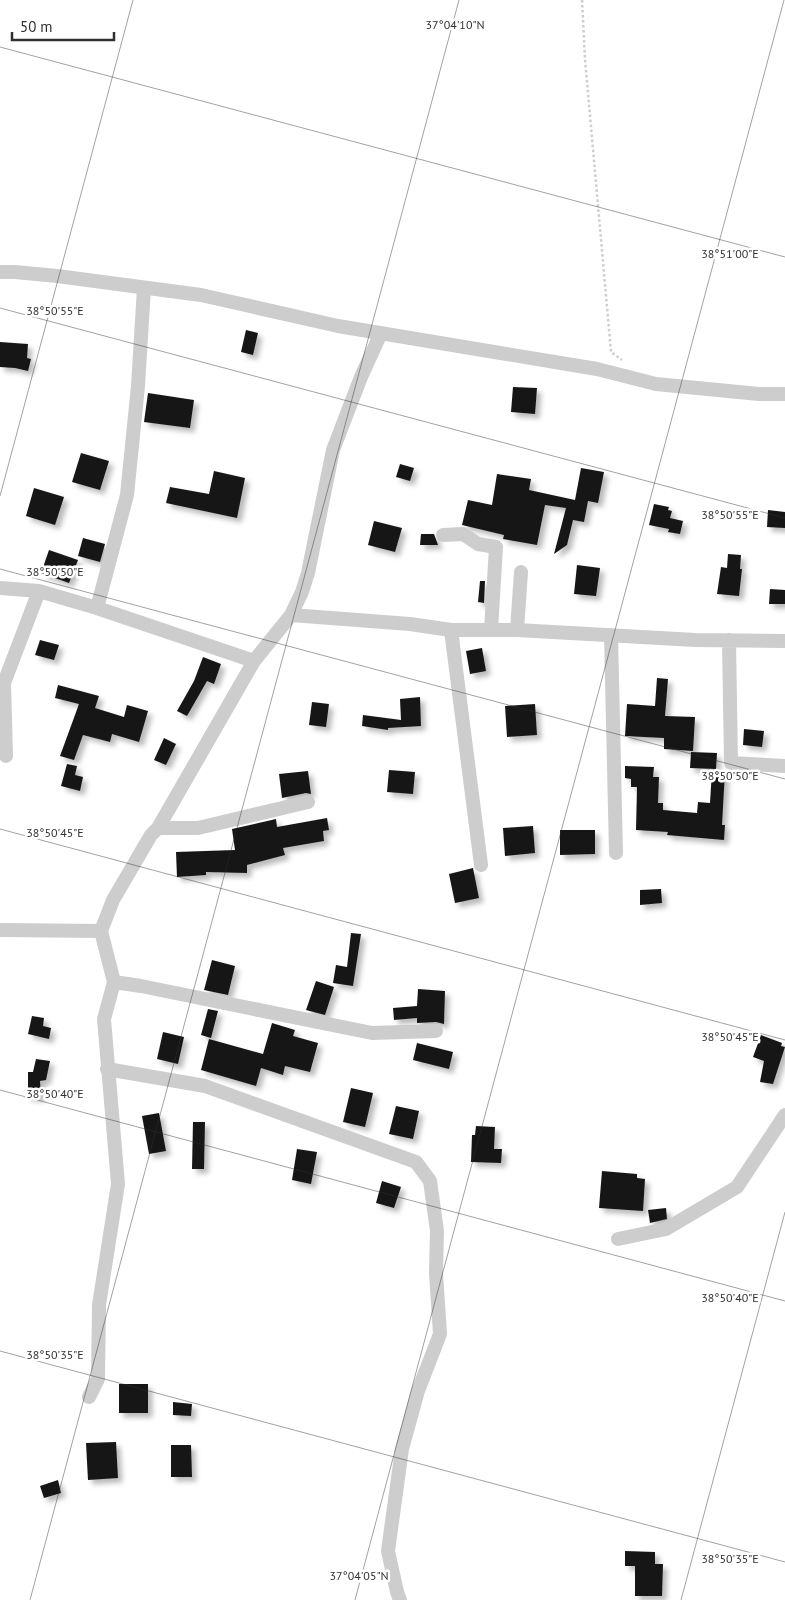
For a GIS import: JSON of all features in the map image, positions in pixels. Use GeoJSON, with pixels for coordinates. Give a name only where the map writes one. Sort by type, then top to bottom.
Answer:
{"type":"FeatureCollection","features":[{"type":"Feature","properties":{"kind":"street"},"geometry":{"type":"LineString","coordinates":[[0,272],[56,276],[201,295],[338,326],[588,367],[656,384],[759,394],[785,394]]}},
{"type":"Feature","properties":{"kind":"street"},"geometry":{"type":"LineString","coordinates":[[97,608],[127,495],[138,386],[144,288]]}},
{"type":"Feature","properties":{"kind":"street"},"geometry":{"type":"LineString","coordinates":[[89,1396],[98,1379],[99,1305],[118,1184],[104,1019],[114,982],[101,931],[112,900],[151,835],[158,828],[254,661],[290,616],[302,592],[308,573],[333,450],[381,333]]}},
{"type":"Feature","properties":{"kind":"street"},"geometry":{"type":"LineString","coordinates":[[443,535],[463,534],[478,544],[496,547],[490,630]]}},
{"type":"Feature","properties":{"kind":"street"},"geometry":{"type":"LineString","coordinates":[[517,630],[521,572]]}},
{"type":"Feature","properties":{"kind":"street"},"geometry":{"type":"LineString","coordinates":[[0,588],[39,591],[97,608],[254,661]]}},
{"type":"Feature","properties":{"kind":"street"},"geometry":{"type":"LineString","coordinates":[[6,756],[4,683],[39,591]]}},
{"type":"Feature","properties":{"kind":"street"},"geometry":{"type":"LineString","coordinates":[[290,616],[410,624],[451,630],[517,630],[696,640],[785,641]]}},
{"type":"Feature","properties":{"kind":"street"},"geometry":{"type":"LineString","coordinates":[[451,630],[481,865]]}},
{"type":"Feature","properties":{"kind":"street"},"geometry":{"type":"LineString","coordinates":[[611,635],[616,853]]}},
{"type":"Feature","properties":{"kind":"street"},"geometry":{"type":"LineString","coordinates":[[729,640],[731,763],[785,766]]}},
{"type":"Feature","properties":{"kind":"street"},"geometry":{"type":"LineString","coordinates":[[158,828],[198,828],[308,802]]}},
{"type":"Feature","properties":{"kind":"street"},"geometry":{"type":"LineString","coordinates":[[0,930],[101,931]]}},
{"type":"Feature","properties":{"kind":"street"},"geometry":{"type":"LineString","coordinates":[[114,982],[372,1033],[436,1031]]}},
{"type":"Feature","properties":{"kind":"street"},"geometry":{"type":"LineString","coordinates":[[107,1069],[205,1086],[416,1162],[430,1181],[437,1231],[436,1273],[440,1334],[418,1391],[402,1448],[388,1551],[400,1600]]}},
{"type":"Feature","properties":{"kind":"street"},"geometry":{"type":"LineString","coordinates":[[618,1239],[666,1229],[737,1187],[785,1115]]}},
{"type":"Feature","properties":{"kind":"path"},"geometry":{"type":"LineString","coordinates":[[582,0],[585,59],[611,352],[626,363]]}},
{"type":"Feature","properties":{"kind":"building"},"geometry":{"type":"Polygon","coordinates":[[[246,330],[258,333],[253,355],[241,352],[246,330]]]}},
{"type":"Feature","properties":{"kind":"building"},"geometry":{"type":"Polygon","coordinates":[[[0,342],[28,344],[27,358],[31,359],[28,371],[0,367],[0,342]]]}},
{"type":"Feature","properties":{"kind":"building"},"geometry":{"type":"Polygon","coordinates":[[[513,387],[537,388],[535,414],[511,412],[513,387]]]}},
{"type":"Feature","properties":{"kind":"building"},"geometry":{"type":"Polygon","coordinates":[[[148,393],[194,400],[190,428],[144,422],[148,393]]]}},
{"type":"Feature","properties":{"kind":"building"},"geometry":{"type":"Polygon","coordinates":[[[81,453],[109,461],[100,490],[72,482],[81,453]]]}},
{"type":"Feature","properties":{"kind":"building"},"geometry":{"type":"Polygon","coordinates":[[[400,464],[414,468],[410,481],[396,477],[400,464]]]}},
{"type":"Feature","properties":{"kind":"building"},"geometry":{"type":"Polygon","coordinates":[[[581,468],[604,472],[598,503],[588,501],[584,522],[573,520],[567,545],[554,554],[566,508],[545,505],[537,545],[503,539],[504,535],[462,525],[468,500],[492,505],[497,474],[531,479],[529,490],[575,500],[581,468]]]}},
{"type":"Feature","properties":{"kind":"building"},"geometry":{"type":"Polygon","coordinates":[[[214,471],[245,478],[237,518],[166,503],[170,487],[209,494],[214,471]]]}},
{"type":"Feature","properties":{"kind":"building"},"geometry":{"type":"Polygon","coordinates":[[[34,488],[64,497],[55,525],[26,516],[34,488]]]}},
{"type":"Feature","properties":{"kind":"building"},"geometry":{"type":"Polygon","coordinates":[[[654,504],[669,507],[668,510],[672,511],[670,518],[683,521],[680,534],[668,532],[669,529],[649,525],[654,504]]]}},
{"type":"Feature","properties":{"kind":"building"},"geometry":{"type":"Polygon","coordinates":[[[768,510],[785,512],[785,528],[767,527],[768,510]]]}},
{"type":"Feature","properties":{"kind":"building"},"geometry":{"type":"Polygon","coordinates":[[[374,521],[402,528],[395,552],[368,545],[374,521]]]}},
{"type":"Feature","properties":{"kind":"building"},"geometry":{"type":"Polygon","coordinates":[[[421,534],[434,534],[438,545],[420,545],[421,534]]]}},
{"type":"Feature","properties":{"kind":"building"},"geometry":{"type":"Polygon","coordinates":[[[83,538],[105,544],[100,562],[78,556],[83,538]]]}},
{"type":"Feature","properties":{"kind":"building"},"geometry":{"type":"Polygon","coordinates":[[[49,550],[78,560],[69,583],[41,573],[49,550]]]}},
{"type":"Feature","properties":{"kind":"building"},"geometry":{"type":"Polygon","coordinates":[[[728,554],[741,555],[740,569],[742,569],[739,596],[717,594],[721,567],[727,568],[728,554]]]}},
{"type":"Feature","properties":{"kind":"building"},"geometry":{"type":"Polygon","coordinates":[[[577,565],[600,568],[596,596],[574,594],[577,565]]]}},
{"type":"Feature","properties":{"kind":"building"},"geometry":{"type":"Polygon","coordinates":[[[480,581],[485,581],[484,603],[478,602],[480,581]]]}},
{"type":"Feature","properties":{"kind":"building"},"geometry":{"type":"Polygon","coordinates":[[[770,589],[785,590],[785,604],[769,604],[770,589]]]}},
{"type":"Feature","properties":{"kind":"building"},"geometry":{"type":"Polygon","coordinates":[[[40,640],[59,645],[54,660],[35,655],[40,640]]]}},
{"type":"Feature","properties":{"kind":"building"},"geometry":{"type":"Polygon","coordinates":[[[482,648],[486,671],[470,674],[466,651],[482,648]]]}},
{"type":"Feature","properties":{"kind":"building"},"geometry":{"type":"Polygon","coordinates":[[[203,657],[221,664],[214,684],[207,681],[187,716],[177,711],[194,681],[203,657]]]}},
{"type":"Feature","properties":{"kind":"building"},"geometry":{"type":"Polygon","coordinates":[[[657,678],[668,679],[665,716],[695,717],[693,751],[664,749],[664,738],[625,736],[627,704],[655,706],[657,678]]]}},
{"type":"Feature","properties":{"kind":"building"},"geometry":{"type":"Polygon","coordinates":[[[58,685],[99,696],[95,708],[124,717],[127,705],[148,711],[139,742],[112,734],[110,742],[83,735],[74,760],[60,756],[79,704],[55,698],[58,685]]]}},
{"type":"Feature","properties":{"kind":"building"},"geometry":{"type":"Polygon","coordinates":[[[420,697],[421,726],[388,728],[388,730],[362,726],[363,715],[401,720],[400,699],[420,697]]]}},
{"type":"Feature","properties":{"kind":"building"},"geometry":{"type":"Polygon","coordinates":[[[312,702],[329,704],[326,727],[309,725],[312,702]]]}},
{"type":"Feature","properties":{"kind":"building"},"geometry":{"type":"Polygon","coordinates":[[[535,704],[537,735],[507,737],[505,706],[535,704]]]}},
{"type":"Feature","properties":{"kind":"building"},"geometry":{"type":"Polygon","coordinates":[[[744,729],[764,731],[762,747],[743,745],[744,729]]]}},
{"type":"Feature","properties":{"kind":"building"},"geometry":{"type":"Polygon","coordinates":[[[164,738],[176,744],[166,765],[154,760],[164,738]]]}},
{"type":"Feature","properties":{"kind":"building"},"geometry":{"type":"Polygon","coordinates":[[[691,752],[717,753],[716,769],[690,768],[691,752]]]}},
{"type":"Feature","properties":{"kind":"building"},"geometry":{"type":"Polygon","coordinates":[[[67,764],[77,766],[75,775],[83,777],[80,791],[61,786],[67,764]]]}},
{"type":"Feature","properties":{"kind":"building"},"geometry":{"type":"Polygon","coordinates":[[[625,766],[654,767],[653,777],[659,777],[658,803],[663,803],[663,810],[697,813],[698,802],[710,803],[712,770],[725,771],[722,825],[725,825],[724,840],[667,835],[668,832],[636,830],[637,787],[631,787],[631,779],[625,778],[625,766]]]}},
{"type":"Feature","properties":{"kind":"building"},"geometry":{"type":"Polygon","coordinates":[[[389,770],[415,772],[413,794],[387,792],[389,770]]]}},
{"type":"Feature","properties":{"kind":"building"},"geometry":{"type":"Polygon","coordinates":[[[308,771],[311,794],[306,793],[282,798],[279,774],[308,771]]]}},
{"type":"Feature","properties":{"kind":"building"},"geometry":{"type":"Polygon","coordinates":[[[327,818],[329,830],[323,831],[324,841],[283,848],[285,855],[247,865],[247,873],[206,872],[206,875],[177,877],[176,852],[235,850],[232,829],[276,819],[277,827],[327,818]]]}},
{"type":"Feature","properties":{"kind":"building"},"geometry":{"type":"Polygon","coordinates":[[[533,826],[535,853],[505,856],[503,828],[533,826]]]}},
{"type":"Feature","properties":{"kind":"building"},"geometry":{"type":"Polygon","coordinates":[[[560,830],[595,830],[595,854],[560,855],[560,830]]]}},
{"type":"Feature","properties":{"kind":"building"},"geometry":{"type":"Polygon","coordinates":[[[473,868],[479,898],[455,903],[449,874],[473,868]]]}},
{"type":"Feature","properties":{"kind":"building"},"geometry":{"type":"Polygon","coordinates":[[[661,889],[662,903],[640,905],[640,890],[661,889]]]}},
{"type":"Feature","properties":{"kind":"building"},"geometry":{"type":"Polygon","coordinates":[[[351,933],[361,934],[353,986],[333,983],[336,965],[347,967],[351,933]]]}},
{"type":"Feature","properties":{"kind":"building"},"geometry":{"type":"Polygon","coordinates":[[[212,960],[235,966],[228,995],[204,990],[212,960]]]}},
{"type":"Feature","properties":{"kind":"building"},"geometry":{"type":"Polygon","coordinates":[[[316,981],[334,987],[325,1015],[306,1010],[316,981]]]}},
{"type":"Feature","properties":{"kind":"building"},"geometry":{"type":"Polygon","coordinates":[[[418,989],[445,991],[444,1024],[436,1022],[417,1023],[417,1018],[394,1020],[393,1008],[417,1006],[418,989]]]}},
{"type":"Feature","properties":{"kind":"building"},"geometry":{"type":"Polygon","coordinates":[[[208,1009],[218,1011],[211,1038],[201,1035],[208,1009]]]}},
{"type":"Feature","properties":{"kind":"building"},"geometry":{"type":"Polygon","coordinates":[[[32,1016],[44,1018],[43,1026],[51,1028],[49,1039],[28,1034],[32,1016]]]}},
{"type":"Feature","properties":{"kind":"building"},"geometry":{"type":"Polygon","coordinates":[[[272,1023],[295,1030],[293,1036],[318,1043],[310,1072],[285,1066],[283,1075],[261,1068],[256,1086],[201,1070],[209,1039],[263,1054],[272,1023]]]}},
{"type":"Feature","properties":{"kind":"building"},"geometry":{"type":"Polygon","coordinates":[[[163,1032],[184,1037],[178,1064],[157,1059],[163,1032]]]}},
{"type":"Feature","properties":{"kind":"building"},"geometry":{"type":"Polygon","coordinates":[[[761,1035],[782,1043],[781,1046],[785,1047],[773,1084],[760,1082],[764,1061],[753,1057],[761,1035]]]}},
{"type":"Feature","properties":{"kind":"building"},"geometry":{"type":"Polygon","coordinates":[[[417,1043],[453,1052],[449,1069],[413,1060],[417,1043]]]}},
{"type":"Feature","properties":{"kind":"building"},"geometry":{"type":"Polygon","coordinates":[[[36,1059],[50,1061],[46,1080],[40,1081],[41,1097],[28,1097],[28,1072],[33,1072],[36,1059]]]}},
{"type":"Feature","properties":{"kind":"building"},"geometry":{"type":"Polygon","coordinates":[[[351,1088],[373,1093],[365,1127],[343,1122],[351,1088]]]}},
{"type":"Feature","properties":{"kind":"building"},"geometry":{"type":"Polygon","coordinates":[[[396,1106],[419,1111],[413,1139],[389,1134],[396,1106]]]}},
{"type":"Feature","properties":{"kind":"building"},"geometry":{"type":"Polygon","coordinates":[[[159,1113],[166,1151],[149,1154],[142,1116],[159,1113]]]}},
{"type":"Feature","properties":{"kind":"building"},"geometry":{"type":"Polygon","coordinates":[[[193,1122],[205,1122],[204,1169],[192,1169],[193,1122]]]}},
{"type":"Feature","properties":{"kind":"building"},"geometry":{"type":"Polygon","coordinates":[[[476,1126],[495,1127],[494,1149],[502,1149],[501,1163],[471,1162],[472,1135],[475,1135],[476,1126]]]}},
{"type":"Feature","properties":{"kind":"building"},"geometry":{"type":"Polygon","coordinates":[[[297,1149],[317,1152],[311,1184],[292,1180],[297,1149]]]}},
{"type":"Feature","properties":{"kind":"building"},"geometry":{"type":"Polygon","coordinates":[[[602,1171],[637,1174],[637,1178],[645,1179],[643,1211],[599,1208],[602,1171]]]}},
{"type":"Feature","properties":{"kind":"building"},"geometry":{"type":"Polygon","coordinates":[[[382,1181],[401,1187],[394,1208],[376,1203],[382,1181]]]}},
{"type":"Feature","properties":{"kind":"building"},"geometry":{"type":"Polygon","coordinates":[[[666,1208],[667,1219],[650,1223],[648,1210],[666,1208]]]}},
{"type":"Feature","properties":{"kind":"building"},"geometry":{"type":"Polygon","coordinates":[[[119,1384],[148,1384],[148,1413],[119,1413],[119,1384]]]}},
{"type":"Feature","properties":{"kind":"building"},"geometry":{"type":"Polygon","coordinates":[[[173,1402],[192,1404],[191,1416],[173,1415],[173,1402]]]}},
{"type":"Feature","properties":{"kind":"building"},"geometry":{"type":"Polygon","coordinates":[[[116,1442],[118,1478],[88,1480],[86,1443],[116,1442]]]}},
{"type":"Feature","properties":{"kind":"building"},"geometry":{"type":"Polygon","coordinates":[[[171,1445],[191,1445],[192,1477],[171,1477],[171,1445]]]}},
{"type":"Feature","properties":{"kind":"building"},"geometry":{"type":"Polygon","coordinates":[[[58,1480],[61,1493],[44,1498],[40,1486],[58,1480]]]}},
{"type":"Feature","properties":{"kind":"building"},"geometry":{"type":"Polygon","coordinates":[[[625,1551],[655,1552],[655,1564],[663,1564],[662,1596],[635,1596],[635,1566],[625,1566],[625,1551]]]}}]}
